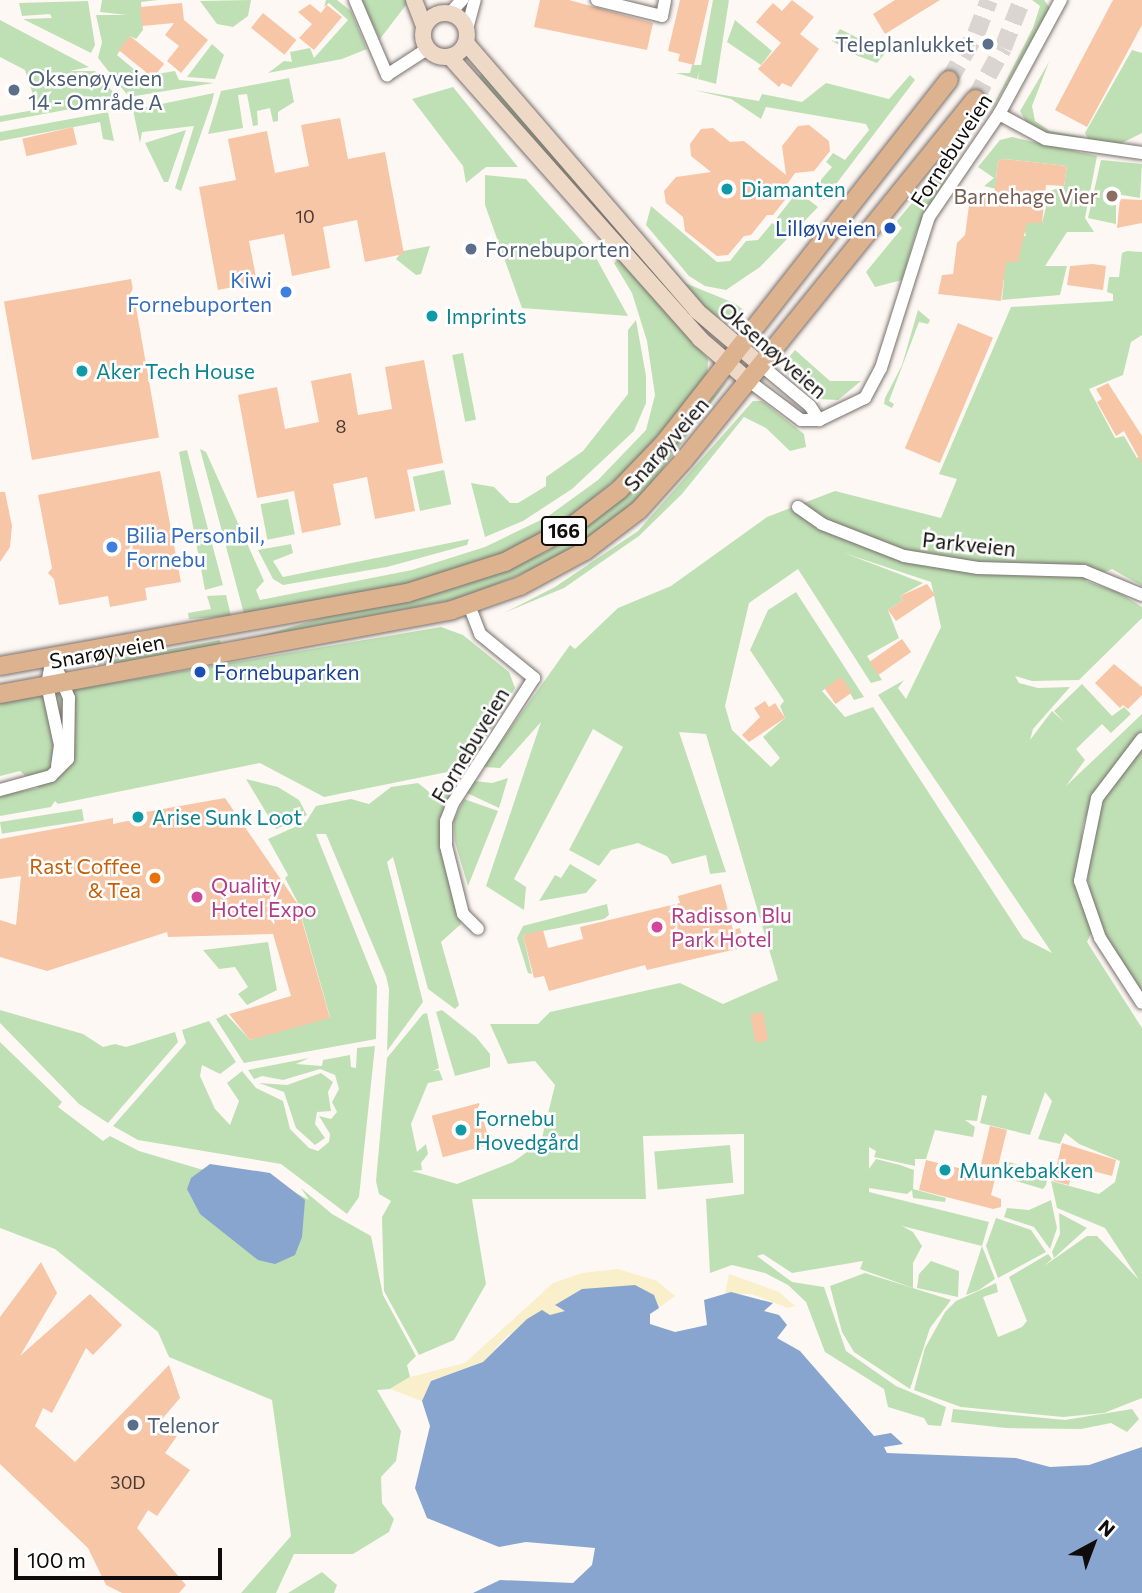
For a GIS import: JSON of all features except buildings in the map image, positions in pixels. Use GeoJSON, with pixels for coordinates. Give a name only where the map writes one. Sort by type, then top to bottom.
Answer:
{"type":"FeatureCollection","features":[{"type":"Feature","properties":{"kind":"main road","name":"Snarøyveien"},"geometry":{"type":"LineString","coordinates":[[0,666],[440,585],[540,545],[597,508],[627,483],[740,349],[949,80]]}},
{"type":"Feature","properties":{"kind":"main road","name":"Snarøyveien"},"geometry":{"type":"LineString","coordinates":[[0,694],[469,605],[556,569],[615,530],[661,487],[762,366],[975,99]]}},
{"type":"Feature","properties":{"kind":"street"},"geometry":{"type":"LineString","coordinates":[[355,0],[387,75],[427,48]]}},
{"type":"Feature","properties":{"kind":"street"},"geometry":{"type":"LineString","coordinates":[[414,0],[424,26],[427,48],[438,56],[450,57],[467,36],[475,0]]}},
{"type":"Feature","properties":{"kind":"street"},"geometry":{"type":"LineString","coordinates":[[429,0],[467,36]]}},
{"type":"Feature","properties":{"kind":"street"},"geometry":{"type":"LineString","coordinates":[[424,26],[462,0]]}},
{"type":"Feature","properties":{"kind":"street"},"geometry":{"type":"LineString","coordinates":[[599,0],[662,16],[664,0]]}},
{"type":"Feature","properties":{"kind":"street","name":"Fornebuveien"},"geometry":{"type":"LineString","coordinates":[[819,420],[853,408],[874,384],[929,217],[999,114],[1061,0]]}},
{"type":"Feature","properties":{"kind":"street","name":"Oksenøyveien"},"geometry":{"type":"LineString","coordinates":[[467,36],[697,311],[810,406],[819,420]]}},
{"type":"Feature","properties":{"kind":"street","name":"Oksenøyveien"},"geometry":{"type":"LineString","coordinates":[[450,57],[727,365],[801,419],[819,420]]}},
{"type":"Feature","properties":{"kind":"street"},"geometry":{"type":"LineString","coordinates":[[999,114],[1045,139],[1140,150]]}},
{"type":"Feature","properties":{"kind":"street","name":"Parkveien"},"geometry":{"type":"LineString","coordinates":[[798,508],[822,524],[904,556],[978,568],[1084,571],[1142,595]]}},
{"type":"Feature","properties":{"kind":"street","name":"Fornebuveien"},"geometry":{"type":"LineString","coordinates":[[469,605],[480,635],[534,678],[453,803],[446,821],[446,846],[464,914],[478,929]]}},
{"type":"Feature","properties":{"kind":"street"},"geometry":{"type":"LineString","coordinates":[[0,790],[51,776],[68,759],[72,725],[66,682],[52,657]]}},
{"type":"Feature","properties":{"kind":"street"},"geometry":{"type":"LineString","coordinates":[[31,783],[51,772],[61,755],[47,685],[52,657]]}},
{"type":"Feature","properties":{"kind":"street"},"geometry":{"type":"LineString","coordinates":[[1142,739],[1097,798],[1080,881],[1100,938],[1142,1003]]}},
{"type":"Feature","properties":{"kind":"green space"},"geometry":{"type":"Polygon","coordinates":[[[102,0],[158,0],[141,2],[143,30],[136,39],[130,36],[117,55],[148,81],[158,83],[157,74],[175,71],[179,80],[214,83],[129,97],[98,58],[102,42],[96,15],[127,15],[100,12],[102,0]]]}},
{"type":"Feature","properties":{"kind":"green space"},"geometry":{"type":"Polygon","coordinates":[[[251,0],[248,16],[233,27],[217,24],[200,1],[251,0]]]}},
{"type":"Feature","properties":{"kind":"green space"},"geometry":{"type":"Polygon","coordinates":[[[326,0],[337,0],[351,11],[367,49],[342,59],[268,73],[284,61],[292,62],[290,52],[310,48],[314,58],[348,20],[329,3],[324,7],[326,0]]]}},
{"type":"Feature","properties":{"kind":"green space"},"geometry":{"type":"Polygon","coordinates":[[[361,0],[408,0],[409,1],[380,39],[361,0]]]}},
{"type":"Feature","properties":{"kind":"green space"},"geometry":{"type":"Polygon","coordinates":[[[713,0],[729,0],[716,84],[698,79],[699,72],[697,79],[676,73],[690,73],[692,65],[701,65],[713,0]]]}},
{"type":"Feature","properties":{"kind":"green space"},"geometry":{"type":"Polygon","coordinates":[[[1032,0],[1044,0],[1050,8],[986,120],[1033,28],[1040,6],[1032,0]]]}},
{"type":"Feature","properties":{"kind":"green space"},"geometry":{"type":"Polygon","coordinates":[[[88,1],[95,45],[91,53],[23,19],[52,18],[50,14],[22,16],[19,3],[88,1]]]}},
{"type":"Feature","properties":{"kind":"green space"},"geometry":{"type":"Polygon","coordinates":[[[0,20],[89,67],[70,71],[95,71],[113,92],[112,98],[109,102],[0,122],[0,116],[34,110],[39,113],[25,70],[0,57],[0,20]]]}},
{"type":"Feature","properties":{"kind":"green space"},"geometry":{"type":"Polygon","coordinates":[[[735,20],[772,51],[761,65],[727,42],[735,20]]]}},
{"type":"Feature","properties":{"kind":"green space"},"geometry":{"type":"Polygon","coordinates":[[[840,29],[886,52],[877,63],[858,56],[832,41],[840,29]]]}},
{"type":"Feature","properties":{"kind":"green space"},"geometry":{"type":"Polygon","coordinates":[[[212,44],[224,55],[215,79],[187,77],[212,44]]]}},
{"type":"Feature","properties":{"kind":"green space"},"geometry":{"type":"Polygon","coordinates":[[[1132,50],[1142,53],[1142,133],[1120,144],[1089,140],[1085,133],[1132,50]]]}},
{"type":"Feature","properties":{"kind":"green space"},"geometry":{"type":"Polygon","coordinates":[[[1049,62],[1032,106],[1035,121],[1050,131],[1082,137],[1083,141],[1046,133],[1026,122],[1020,111],[1049,62]]]}},
{"type":"Feature","properties":{"kind":"green space"},"geometry":{"type":"Polygon","coordinates":[[[484,72],[582,189],[570,183],[479,77],[484,72]]]}},
{"type":"Feature","properties":{"kind":"green space"},"geometry":{"type":"Polygon","coordinates":[[[910,75],[915,80],[824,200],[812,190],[832,167],[826,162],[833,153],[845,160],[869,130],[866,124],[766,107],[761,119],[731,99],[694,90],[759,101],[762,94],[802,102],[826,83],[889,99],[910,75]]]}},
{"type":"Feature","properties":{"kind":"green space"},"geometry":{"type":"Polygon","coordinates":[[[289,78],[294,102],[278,112],[278,121],[273,122],[270,108],[257,111],[258,125],[253,126],[247,94],[238,95],[243,128],[208,134],[221,91],[289,78]]]}},
{"type":"Feature","properties":{"kind":"green space"},"geometry":{"type":"Polygon","coordinates":[[[453,87],[518,167],[486,167],[466,183],[463,166],[412,99],[453,87]]]}},
{"type":"Feature","properties":{"kind":"green space"},"geometry":{"type":"Polygon","coordinates":[[[214,93],[181,191],[175,188],[194,126],[142,132],[140,143],[133,110],[214,93]]]}},
{"type":"Feature","properties":{"kind":"green space"},"geometry":{"type":"Polygon","coordinates":[[[108,112],[114,141],[103,139],[100,122],[0,141],[0,132],[108,112]]]}},
{"type":"Feature","properties":{"kind":"green space"},"geometry":{"type":"Polygon","coordinates":[[[186,130],[168,182],[164,182],[145,143],[186,130]]]}},
{"type":"Feature","properties":{"kind":"green space"},"geometry":{"type":"Polygon","coordinates":[[[1012,137],[1097,156],[1085,218],[1094,232],[1067,232],[1045,266],[1067,266],[1060,295],[1002,300],[1004,280],[988,278],[999,261],[1018,261],[1021,236],[1026,236],[1023,223],[1042,223],[1050,191],[1064,186],[1067,166],[1004,159],[998,161],[996,179],[1037,185],[1030,197],[984,186],[994,178],[978,167],[1000,140],[1012,137]]]}},
{"type":"Feature","properties":{"kind":"green space"},"geometry":{"type":"Polygon","coordinates":[[[955,152],[959,156],[916,232],[902,280],[875,287],[866,272],[902,228],[896,222],[955,152]]]}},
{"type":"Feature","properties":{"kind":"green space"},"geometry":{"type":"Polygon","coordinates":[[[1101,160],[1142,164],[1140,198],[1116,194],[1116,224],[1088,218],[1101,160]]]}},
{"type":"Feature","properties":{"kind":"green space"},"geometry":{"type":"Polygon","coordinates":[[[485,175],[526,179],[595,256],[628,316],[522,308],[485,205],[485,175]]]}},
{"type":"Feature","properties":{"kind":"green space"},"geometry":{"type":"Polygon","coordinates":[[[801,194],[818,207],[760,267],[726,290],[705,286],[689,276],[646,225],[651,206],[717,262],[730,261],[746,241],[758,240],[772,223],[777,226],[776,219],[794,196],[801,194]]]}},
{"type":"Feature","properties":{"kind":"green space"},"geometry":{"type":"Polygon","coordinates":[[[430,246],[421,274],[416,275],[396,259],[403,251],[430,246]]]}},
{"type":"Feature","properties":{"kind":"green space"},"geometry":{"type":"Polygon","coordinates":[[[646,246],[653,246],[685,283],[734,303],[744,310],[741,316],[722,320],[699,305],[646,246]]]}},
{"type":"Feature","properties":{"kind":"green space"},"geometry":{"type":"Polygon","coordinates":[[[1142,252],[1142,335],[1131,342],[1123,375],[1089,389],[1115,438],[1124,436],[1137,458],[1142,455],[1142,586],[1112,569],[1085,581],[1118,592],[1142,607],[1142,618],[1079,680],[1032,681],[1015,676],[1019,683],[1038,688],[1070,687],[1033,729],[1030,740],[1052,711],[1064,722],[1054,711],[1082,684],[1112,716],[1124,707],[1131,714],[1111,733],[1102,724],[1076,749],[1085,760],[1066,786],[1142,714],[1142,731],[1093,797],[1083,825],[1078,883],[1093,929],[1087,942],[1142,1028],[1142,1398],[1104,1413],[1063,1417],[961,1407],[914,1390],[925,1348],[945,1312],[956,1301],[996,1283],[998,1292],[983,1297],[998,1337],[1022,1327],[1027,1321],[1009,1277],[1048,1254],[1052,1259],[1044,1266],[1087,1236],[1097,1236],[1139,1280],[1105,1228],[1057,1208],[1051,1181],[1099,1194],[1115,1182],[1120,1161],[1079,1144],[1065,1133],[1060,1144],[1038,1139],[1052,1101],[1045,1092],[1030,1135],[980,1123],[987,1096],[982,1095],[977,1121],[965,1120],[975,1127],[973,1137],[935,1130],[926,1159],[915,1159],[915,1166],[874,1157],[876,1151],[869,1147],[869,1169],[876,1159],[914,1170],[913,1189],[946,1198],[945,1202],[913,1198],[912,1190],[907,1194],[869,1188],[869,1192],[989,1222],[982,1246],[902,1226],[913,1232],[922,1246],[913,1263],[913,1288],[860,1269],[863,1261],[792,1273],[763,1254],[757,1256],[792,1282],[824,1287],[846,1351],[896,1386],[946,1407],[941,1426],[928,1425],[924,1418],[888,1407],[884,1389],[825,1352],[806,1302],[788,1285],[765,1273],[732,1265],[710,1273],[706,1199],[744,1194],[744,1134],[643,1136],[646,1199],[472,1199],[486,1284],[454,1340],[419,1355],[384,1291],[382,1217],[391,1201],[379,1194],[376,1181],[387,1058],[423,1014],[427,1013],[439,1068],[433,1071],[439,1070],[443,1080],[428,1083],[411,1124],[417,1152],[426,1144],[428,1154],[421,1163],[422,1170],[412,1171],[457,1184],[513,1162],[541,1142],[555,1085],[535,1061],[508,1064],[490,1024],[538,1024],[550,1012],[680,983],[723,1004],[778,980],[706,734],[679,732],[726,872],[710,874],[706,855],[672,864],[667,856],[638,843],[611,850],[599,866],[569,850],[623,747],[593,729],[514,879],[526,887],[524,910],[486,886],[541,722],[500,768],[483,767],[570,645],[575,649],[618,608],[671,586],[767,517],[835,491],[941,518],[957,479],[939,474],[1011,307],[1113,301],[1113,294],[1107,292],[1109,277],[1119,277],[1122,253],[1142,252]],[[844,553],[923,583],[900,596],[903,600],[888,610],[899,638],[867,656],[882,680],[871,683],[798,569],[749,603],[725,706],[732,730],[771,767],[780,758],[763,737],[785,718],[780,706],[784,701],[750,650],[768,610],[796,592],[864,697],[854,700],[841,678],[822,691],[845,717],[873,707],[1023,938],[1052,953],[878,695],[904,680],[898,688],[906,699],[941,627],[931,582],[844,553]]]}},
{"type":"Feature","properties":{"kind":"green space"},"geometry":{"type":"Polygon","coordinates":[[[622,256],[708,359],[707,379],[630,468],[561,524],[521,547],[472,565],[396,587],[244,614],[200,449],[206,452],[264,581],[256,590],[260,600],[412,570],[485,547],[547,517],[598,480],[646,430],[655,395],[647,341],[632,293],[614,263],[622,256]]]}},
{"type":"Feature","properties":{"kind":"green space"},"geometry":{"type":"Polygon","coordinates":[[[918,310],[930,320],[928,324],[919,322],[889,401],[894,404],[892,408],[884,404],[885,398],[902,365],[918,310]]]}},
{"type":"Feature","properties":{"kind":"green space"},"geometry":{"type":"Polygon","coordinates":[[[636,320],[646,376],[646,403],[634,431],[572,489],[523,521],[485,537],[471,483],[494,487],[510,503],[518,503],[546,486],[546,477],[583,451],[628,394],[628,330],[636,320]]]}},
{"type":"Feature","properties":{"kind":"green space"},"geometry":{"type":"Polygon","coordinates":[[[795,350],[830,381],[861,381],[838,400],[818,399],[785,372],[784,363],[795,350]]]}},
{"type":"Feature","properties":{"kind":"green space"},"geometry":{"type":"Polygon","coordinates":[[[463,353],[476,420],[465,422],[452,355],[463,353]]]}},
{"type":"Feature","properties":{"kind":"green space"},"geometry":{"type":"Polygon","coordinates":[[[729,379],[648,489],[602,531],[561,557],[464,598],[254,638],[358,607],[457,587],[546,552],[626,495],[729,379]]]}},
{"type":"Feature","properties":{"kind":"green space"},"geometry":{"type":"Polygon","coordinates":[[[753,401],[762,401],[804,434],[806,447],[790,451],[766,428],[744,417],[682,494],[639,536],[564,588],[504,613],[555,587],[638,531],[753,401]]]}},
{"type":"Feature","properties":{"kind":"green space"},"geometry":{"type":"Polygon","coordinates":[[[187,450],[223,585],[205,590],[179,452],[187,450]]]}},
{"type":"Feature","properties":{"kind":"green space"},"geometry":{"type":"Polygon","coordinates":[[[444,470],[451,504],[420,511],[413,477],[444,470]]]}},
{"type":"Feature","properties":{"kind":"green space"},"geometry":{"type":"Polygon","coordinates":[[[288,499],[295,534],[267,540],[261,504],[288,499]]]}},
{"type":"Feature","properties":{"kind":"green space"},"geometry":{"type":"Polygon","coordinates":[[[469,539],[467,545],[387,567],[283,585],[273,579],[258,550],[291,544],[293,553],[273,561],[283,577],[469,539]]]}},
{"type":"Feature","properties":{"kind":"green space"},"geometry":{"type":"Polygon","coordinates":[[[226,595],[231,616],[189,619],[188,613],[211,609],[207,596],[226,595]]]}},
{"type":"Feature","properties":{"kind":"green space"},"geometry":{"type":"Polygon","coordinates":[[[441,627],[463,635],[509,672],[515,688],[467,768],[324,797],[260,763],[58,804],[55,801],[51,807],[0,816],[0,795],[39,788],[20,771],[0,776],[0,702],[441,627]]]}},
{"type":"Feature","properties":{"kind":"green space"},"geometry":{"type":"Polygon","coordinates":[[[220,640],[221,645],[105,667],[104,661],[220,640]]]}},
{"type":"Feature","properties":{"kind":"green space"},"geometry":{"type":"Polygon","coordinates":[[[1142,746],[1142,993],[1108,942],[1092,906],[1086,866],[1101,802],[1142,746]]]}},
{"type":"Feature","properties":{"kind":"green space"},"geometry":{"type":"Polygon","coordinates":[[[508,778],[499,808],[467,793],[474,781],[492,783],[508,778]]]}},
{"type":"Feature","properties":{"kind":"green space"},"geometry":{"type":"Polygon","coordinates":[[[246,779],[278,787],[299,800],[307,815],[276,829],[246,779]]]}},
{"type":"Feature","properties":{"kind":"green space"},"geometry":{"type":"Polygon","coordinates":[[[418,783],[428,791],[439,789],[450,795],[442,819],[442,849],[461,924],[441,942],[459,1005],[455,1009],[428,989],[393,857],[387,862],[423,1002],[387,1051],[389,989],[386,976],[326,834],[316,834],[377,986],[376,1039],[244,1063],[216,1019],[226,1014],[250,1040],[330,1017],[297,901],[285,878],[288,875],[268,839],[306,822],[316,806],[351,799],[369,804],[391,787],[418,783]]]}},
{"type":"Feature","properties":{"kind":"green space"},"geometry":{"type":"Polygon","coordinates":[[[464,799],[498,811],[468,886],[455,842],[454,820],[464,799]]]}},
{"type":"Feature","properties":{"kind":"green space"},"geometry":{"type":"Polygon","coordinates":[[[82,809],[84,821],[2,834],[0,822],[82,809]]]}},
{"type":"Feature","properties":{"kind":"green space"},"geometry":{"type":"Polygon","coordinates":[[[570,864],[597,880],[586,893],[539,901],[555,875],[561,878],[570,864]]]}},
{"type":"Feature","properties":{"kind":"green space"},"geometry":{"type":"Polygon","coordinates":[[[607,904],[609,915],[604,919],[523,935],[532,974],[528,973],[517,938],[523,926],[607,904]]]}},
{"type":"Feature","properties":{"kind":"green space"},"geometry":{"type":"Polygon","coordinates":[[[268,942],[277,990],[247,1005],[238,994],[248,987],[235,967],[219,969],[203,950],[268,942]]]}},
{"type":"Feature","properties":{"kind":"green space"},"geometry":{"type":"Polygon","coordinates":[[[0,1010],[83,1034],[103,1047],[115,1044],[126,1047],[175,1032],[178,1042],[108,1123],[79,1104],[0,1023],[0,1010]]]}},
{"type":"Feature","properties":{"kind":"green space"},"geometry":{"type":"Polygon","coordinates":[[[442,1010],[476,1037],[490,1054],[490,1067],[455,1076],[436,1012],[442,1010]]]}},
{"type":"Feature","properties":{"kind":"green space"},"geometry":{"type":"Polygon","coordinates":[[[209,1021],[236,1062],[220,1074],[202,1065],[200,1076],[215,1109],[230,1125],[239,1101],[227,1083],[242,1071],[256,1088],[283,1101],[290,1129],[309,1148],[318,1151],[329,1142],[330,1134],[319,1116],[331,1119],[337,1112],[332,1102],[339,1089],[335,1075],[320,1069],[283,1080],[262,1076],[254,1079],[248,1070],[309,1058],[296,1064],[322,1066],[323,1060],[350,1055],[351,1067],[356,1068],[357,1048],[375,1046],[359,1197],[347,1214],[281,1164],[138,1140],[113,1126],[186,1043],[182,1030],[209,1021]]]}},
{"type":"Feature","properties":{"kind":"green space"},"geometry":{"type":"Polygon","coordinates":[[[0,1042],[62,1102],[58,1107],[103,1141],[110,1136],[139,1151],[200,1169],[274,1181],[309,1200],[301,1188],[332,1214],[371,1236],[383,1295],[416,1356],[407,1365],[410,1377],[390,1389],[377,1390],[401,1431],[396,1461],[381,1477],[382,1503],[394,1519],[389,1532],[353,1554],[294,1554],[276,1593],[241,1593],[291,1536],[272,1400],[169,1357],[158,1332],[55,1249],[0,1228],[0,1042]]]}},
{"type":"Feature","properties":{"kind":"green space"},"geometry":{"type":"Polygon","coordinates":[[[321,1073],[333,1082],[328,1092],[331,1111],[317,1112],[315,1124],[325,1138],[315,1145],[296,1128],[284,1092],[259,1083],[287,1085],[321,1073]]]}},
{"type":"Feature","properties":{"kind":"green space"},"geometry":{"type":"Polygon","coordinates":[[[730,1145],[733,1183],[658,1189],[654,1152],[730,1145]]]}},
{"type":"Feature","properties":{"kind":"green space"},"geometry":{"type":"Polygon","coordinates":[[[1008,1162],[1049,1172],[1046,1185],[1043,1189],[1002,1177],[1008,1162]]]}},
{"type":"Feature","properties":{"kind":"green space"},"geometry":{"type":"Polygon","coordinates":[[[1051,1200],[1057,1228],[1050,1249],[1034,1227],[1004,1217],[1007,1208],[1029,1210],[1051,1200]]]}},
{"type":"Feature","properties":{"kind":"green space"},"geometry":{"type":"Polygon","coordinates":[[[1059,1213],[1087,1228],[1054,1258],[1052,1252],[1060,1234],[1059,1213]]]}},
{"type":"Feature","properties":{"kind":"green space"},"geometry":{"type":"Polygon","coordinates":[[[996,1218],[1031,1230],[1046,1252],[998,1278],[986,1246],[996,1218]]]}},
{"type":"Feature","properties":{"kind":"green space"},"geometry":{"type":"Polygon","coordinates":[[[982,1246],[995,1279],[966,1295],[982,1246]]]}},
{"type":"Feature","properties":{"kind":"green space"},"geometry":{"type":"Polygon","coordinates":[[[931,1261],[959,1271],[958,1297],[917,1288],[919,1274],[931,1261]]]}},
{"type":"Feature","properties":{"kind":"green space"},"geometry":{"type":"Polygon","coordinates":[[[865,1273],[951,1300],[930,1328],[910,1389],[854,1352],[842,1332],[830,1286],[865,1273]]]}},
{"type":"Feature","properties":{"kind":"green space"},"geometry":{"type":"Polygon","coordinates":[[[953,1409],[1065,1420],[1132,1409],[1139,1419],[1127,1432],[1111,1423],[1081,1429],[1006,1428],[951,1422],[953,1409]]]}},
{"type":"Feature","properties":{"kind":"green space"},"geometry":{"type":"Polygon","coordinates":[[[322,1572],[337,1585],[334,1593],[288,1593],[322,1572]]]}},
{"type":"Feature","properties":{"kind":"sand"},"geometry":{"type":"Polygon","coordinates":[[[618,1269],[657,1281],[675,1296],[659,1308],[654,1295],[555,1306],[566,1311],[508,1335],[483,1362],[431,1381],[422,1401],[390,1389],[410,1377],[465,1363],[553,1283],[582,1273],[618,1269]]]}},
{"type":"Feature","properties":{"kind":"sand"},"geometry":{"type":"Polygon","coordinates":[[[729,1274],[779,1292],[795,1306],[788,1308],[752,1294],[725,1294],[729,1274]]]}},
{"type":"Feature","properties":{"kind":"water"},"geometry":{"type":"Polygon","coordinates":[[[210,1164],[270,1173],[305,1200],[302,1237],[295,1255],[275,1264],[258,1260],[200,1214],[187,1189],[191,1178],[210,1164]]]}},
{"type":"Feature","properties":{"kind":"water"},"geometry":{"type":"Polygon","coordinates":[[[635,1285],[654,1295],[659,1308],[650,1314],[650,1324],[675,1332],[707,1325],[704,1300],[731,1292],[773,1303],[764,1311],[779,1315],[787,1325],[777,1338],[800,1351],[874,1436],[891,1433],[903,1444],[884,1447],[887,1453],[1016,1458],[1050,1467],[1089,1465],[1142,1447],[1142,1593],[473,1593],[500,1580],[573,1583],[592,1565],[595,1548],[526,1542],[499,1547],[427,1518],[415,1488],[430,1426],[422,1401],[431,1381],[483,1362],[527,1319],[542,1310],[550,1315],[565,1311],[555,1305],[582,1289],[635,1285]]]}},
{"type":"Feature","properties":{"kind":"tunnel"},"geometry":{"type":"LineString","coordinates":[[949,80],[976,34],[989,0]]}},
{"type":"Feature","properties":{"kind":"tunnel"},"geometry":{"type":"LineString","coordinates":[[975,99],[1003,48],[1022,0]]}},
{"type":"Feature","properties":{"kind":"place","name":"Teleplanlukket"},"geometry":{"type":"Point","coordinates":[988,44]}},
{"type":"Feature","properties":{"kind":"place","name":"Oksenøyveien 14 - Område A"},"geometry":{"type":"Point","coordinates":[14,90]}},
{"type":"Feature","properties":{"kind":"place","name":"Diamanten"},"geometry":{"type":"Point","coordinates":[727,189]}},
{"type":"Feature","properties":{"kind":"place","name":"Barnehage Vier"},"geometry":{"type":"Point","coordinates":[1112,196]}},
{"type":"Feature","properties":{"kind":"place","name":"Lilløyveien"},"geometry":{"type":"Point","coordinates":[890,228]}},
{"type":"Feature","properties":{"kind":"place","name":"Fornebuporten"},"geometry":{"type":"Point","coordinates":[471,249]}},
{"type":"Feature","properties":{"kind":"place","name":"Kiwi Fornebuporten"},"geometry":{"type":"Point","coordinates":[286,292]}},
{"type":"Feature","properties":{"kind":"place","name":"Imprints"},"geometry":{"type":"Point","coordinates":[432,316]}},
{"type":"Feature","properties":{"kind":"place","name":"Aker Tech House"},"geometry":{"type":"Point","coordinates":[82,371]}},
{"type":"Feature","properties":{"kind":"place","name":"Bilia Personbil, Fornebu"},"geometry":{"type":"Point","coordinates":[112,547]}},
{"type":"Feature","properties":{"kind":"place","name":"Fornebuparken"},"geometry":{"type":"Point","coordinates":[200,672]}},
{"type":"Feature","properties":{"kind":"place","name":"Arise Sunk Loot"},"geometry":{"type":"Point","coordinates":[138,817]}},
{"type":"Feature","properties":{"kind":"place","name":"Rast Coffee & Tea"},"geometry":{"type":"Point","coordinates":[155,878]}},
{"type":"Feature","properties":{"kind":"place","name":"Quality Hotel Expo"},"geometry":{"type":"Point","coordinates":[197,897]}},
{"type":"Feature","properties":{"kind":"place","name":"Radisson Blu Park Hotel"},"geometry":{"type":"Point","coordinates":[657,927]}},
{"type":"Feature","properties":{"kind":"place","name":"Fornebu Hovedgård"},"geometry":{"type":"Point","coordinates":[461,1130]}},
{"type":"Feature","properties":{"kind":"place","name":"Munkebakken"},"geometry":{"type":"Point","coordinates":[945,1170]}},
{"type":"Feature","properties":{"kind":"place","name":"Telenor"},"geometry":{"type":"Point","coordinates":[133,1425]}}]}
